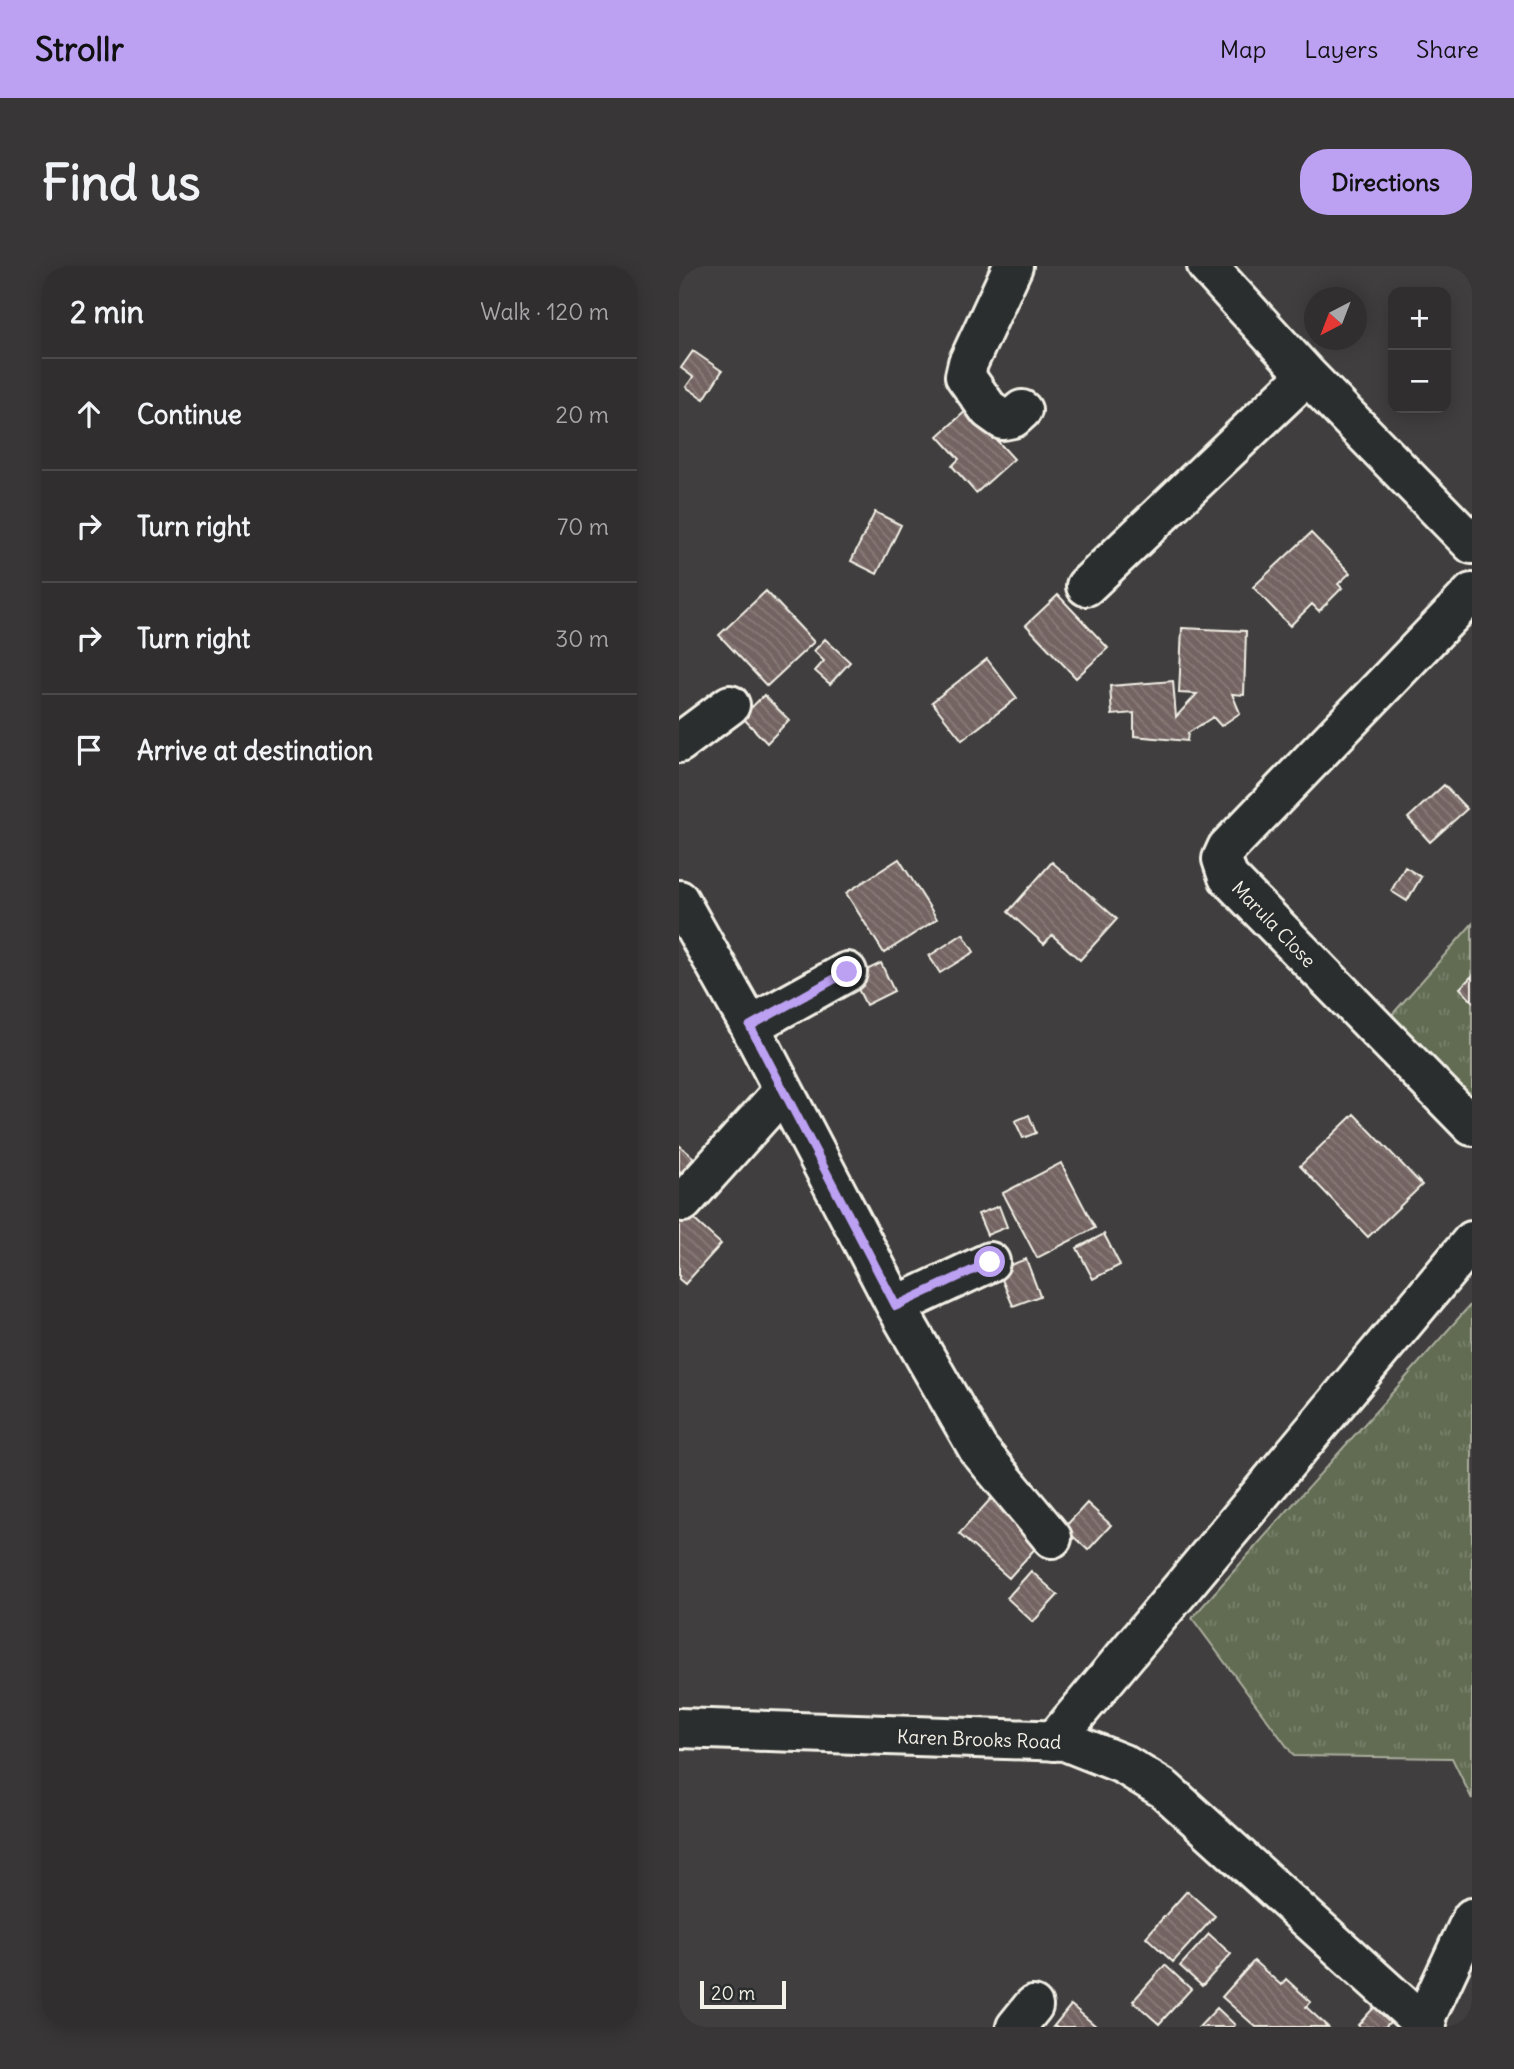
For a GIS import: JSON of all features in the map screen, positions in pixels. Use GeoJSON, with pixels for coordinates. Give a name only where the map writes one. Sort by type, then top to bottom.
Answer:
{"type":"FeatureCollection","features":[{"type":"Feature","properties":{"kind":"street"},"geometry":{"type":"LineString","coordinates":[[1013,266],[968,363],[965,376],[989,410],[1003,420],[1013,418],[1022,410]]}},
{"type":"Feature","properties":{"kind":"street"},"geometry":{"type":"LineString","coordinates":[[1207,266],[1307,375],[1472,544]]}},
{"type":"Feature","properties":{"kind":"street"},"geometry":{"type":"LineString","coordinates":[[1086,586],[1307,375]]}},
{"type":"Feature","properties":{"kind":"street","name":"Marula Close"},"geometry":{"type":"LineString","coordinates":[[1472,593],[1227,848],[1222,859],[1229,877],[1472,1126]]}},
{"type":"Feature","properties":{"kind":"street"},"geometry":{"type":"LineString","coordinates":[[679,743],[730,705]]}},
{"type":"Feature","properties":{"kind":"street"},"geometry":{"type":"LineString","coordinates":[[679,900],[750,1026],[782,1092],[896,1306],[978,1449],[1052,1538]]}},
{"type":"Feature","properties":{"kind":"street"},"geometry":{"type":"LineString","coordinates":[[750,1026],[847,972]]}},
{"type":"Feature","properties":{"kind":"street"},"geometry":{"type":"LineString","coordinates":[[683,1202],[782,1092]]}},
{"type":"Feature","properties":{"kind":"street"},"geometry":{"type":"LineString","coordinates":[[1054,1741],[1472,1241]]}},
{"type":"Feature","properties":{"kind":"street"},"geometry":{"type":"LineString","coordinates":[[896,1306],[990,1262]]}},
{"type":"Feature","properties":{"kind":"street","name":"Karen Brooks Road"},"geometry":{"type":"LineString","coordinates":[[679,1728],[1065,1741],[1123,1764],[1164,1789],[1425,2025]]}},
{"type":"Feature","properties":{"kind":"street"},"geometry":{"type":"LineString","coordinates":[[1425,2025],[1472,1918]]}},
{"type":"Feature","properties":{"kind":"green space"},"geometry":{"type":"Polygon","coordinates":[[[1472,924],[1472,1098],[1390,1017],[1472,924]]]}},
{"type":"Feature","properties":{"kind":"green space"},"geometry":{"type":"Polygon","coordinates":[[[1472,1303],[1472,1799],[1452,1758],[1294,1756],[1192,1618],[1472,1303]]]}},
{"type":"Feature","properties":{"kind":"building"},"geometry":{"type":"Polygon","coordinates":[[[693,351],[722,371],[704,399],[686,387],[693,377],[681,368],[693,351]]]}},
{"type":"Feature","properties":{"kind":"building"},"geometry":{"type":"Polygon","coordinates":[[[968,409],[1014,459],[976,493],[952,466],[959,459],[938,436],[968,409]]]}},
{"type":"Feature","properties":{"kind":"building"},"geometry":{"type":"Polygon","coordinates":[[[875,512],[901,525],[877,574],[851,561],[875,512]]]}},
{"type":"Feature","properties":{"kind":"building"},"geometry":{"type":"Polygon","coordinates":[[[1311,533],[1350,573],[1338,584],[1342,588],[1319,611],[1312,604],[1290,626],[1253,587],[1311,533]]]}},
{"type":"Feature","properties":{"kind":"building"},"geometry":{"type":"Polygon","coordinates":[[[766,591],[814,642],[767,686],[719,635],[766,591]]]}},
{"type":"Feature","properties":{"kind":"building"},"geometry":{"type":"Polygon","coordinates":[[[1058,595],[1108,648],[1076,678],[1026,625],[1058,595]]]}},
{"type":"Feature","properties":{"kind":"building"},"geometry":{"type":"Polygon","coordinates":[[[1182,628],[1246,631],[1244,695],[1232,694],[1240,713],[1221,726],[1213,717],[1188,733],[1187,741],[1134,736],[1134,713],[1112,715],[1110,686],[1173,681],[1176,717],[1197,694],[1179,693],[1182,628]]]}},
{"type":"Feature","properties":{"kind":"building"},"geometry":{"type":"Polygon","coordinates":[[[825,639],[850,662],[830,684],[815,671],[824,661],[814,651],[825,639]]]}},
{"type":"Feature","properties":{"kind":"building"},"geometry":{"type":"Polygon","coordinates":[[[987,659],[1017,698],[962,740],[932,702],[987,659]]]}},
{"type":"Feature","properties":{"kind":"building"},"geometry":{"type":"Polygon","coordinates":[[[764,695],[789,720],[767,743],[742,717],[764,695]]]}},
{"type":"Feature","properties":{"kind":"building"},"geometry":{"type":"Polygon","coordinates":[[[1444,785],[1467,809],[1430,842],[1408,818],[1444,785]]]}},
{"type":"Feature","properties":{"kind":"building"},"geometry":{"type":"Polygon","coordinates":[[[899,859],[937,919],[884,953],[846,893],[899,859]]]}},
{"type":"Feature","properties":{"kind":"building"},"geometry":{"type":"Polygon","coordinates":[[[1052,862],[1117,919],[1080,960],[1052,935],[1044,944],[1008,912],[1052,862]]]}},
{"type":"Feature","properties":{"kind":"building"},"geometry":{"type":"Polygon","coordinates":[[[1405,867],[1421,877],[1407,901],[1391,891],[1405,867]]]}},
{"type":"Feature","properties":{"kind":"building"},"geometry":{"type":"Polygon","coordinates":[[[963,934],[974,952],[940,973],[929,956],[963,934]]]}},
{"type":"Feature","properties":{"kind":"building"},"geometry":{"type":"Polygon","coordinates":[[[881,963],[894,991],[866,1005],[852,977],[881,963]]]}},
{"type":"Feature","properties":{"kind":"building"},"geometry":{"type":"Polygon","coordinates":[[[1472,976],[1472,1001],[1460,988],[1472,976]]]}},
{"type":"Feature","properties":{"kind":"building"},"geometry":{"type":"Polygon","coordinates":[[[1354,1114],[1422,1185],[1368,1237],[1300,1166],[1354,1114]]]}},
{"type":"Feature","properties":{"kind":"building"},"geometry":{"type":"Polygon","coordinates":[[[1029,1115],[1036,1133],[1023,1138],[1015,1121],[1029,1115]]]}},
{"type":"Feature","properties":{"kind":"building"},"geometry":{"type":"Polygon","coordinates":[[[679,1145],[694,1158],[679,1175],[679,1145]]]}},
{"type":"Feature","properties":{"kind":"building"},"geometry":{"type":"Polygon","coordinates":[[[1061,1163],[1095,1228],[1037,1258],[1003,1193],[1061,1163]]]}},
{"type":"Feature","properties":{"kind":"building"},"geometry":{"type":"Polygon","coordinates":[[[679,1206],[721,1244],[685,1284],[679,1279],[679,1206]]]}},
{"type":"Feature","properties":{"kind":"building"},"geometry":{"type":"Polygon","coordinates":[[[999,1206],[1007,1227],[987,1235],[978,1214],[999,1206]]]}},
{"type":"Feature","properties":{"kind":"building"},"geometry":{"type":"Polygon","coordinates":[[[1104,1234],[1120,1265],[1093,1279],[1077,1248],[1104,1234]]]}},
{"type":"Feature","properties":{"kind":"building"},"geometry":{"type":"Polygon","coordinates":[[[1026,1259],[1040,1296],[1013,1306],[998,1270],[1026,1259]]]}},
{"type":"Feature","properties":{"kind":"building"},"geometry":{"type":"Polygon","coordinates":[[[997,1492],[1046,1536],[1009,1578],[959,1534],[997,1492]]]}},
{"type":"Feature","properties":{"kind":"building"},"geometry":{"type":"Polygon","coordinates":[[[1087,1503],[1111,1525],[1088,1550],[1064,1528],[1087,1503]]]}},
{"type":"Feature","properties":{"kind":"building"},"geometry":{"type":"Polygon","coordinates":[[[1031,1571],[1058,1595],[1033,1622],[1007,1598],[1031,1571]]]}},
{"type":"Feature","properties":{"kind":"building"},"geometry":{"type":"Polygon","coordinates":[[[1187,1891],[1215,1916],[1173,1962],[1146,1937],[1187,1891]]]}},
{"type":"Feature","properties":{"kind":"building"},"geometry":{"type":"Polygon","coordinates":[[[1209,1934],[1231,1954],[1202,1986],[1180,1966],[1209,1934]]]}},
{"type":"Feature","properties":{"kind":"building"},"geometry":{"type":"Polygon","coordinates":[[[1254,1961],[1281,1985],[1286,1979],[1311,2002],[1306,2007],[1328,2027],[1256,2027],[1222,1997],[1254,1961]]]}},
{"type":"Feature","properties":{"kind":"building"},"geometry":{"type":"Polygon","coordinates":[[[1165,1965],[1191,1989],[1159,2024],[1133,2001],[1165,1965]]]}},
{"type":"Feature","properties":{"kind":"building"},"geometry":{"type":"Polygon","coordinates":[[[1380,2001],[1396,2016],[1385,2027],[1360,2027],[1358,2025],[1380,2001]]]}},
{"type":"Feature","properties":{"kind":"building"},"geometry":{"type":"Polygon","coordinates":[[[1071,2005],[1097,2027],[1053,2027],[1071,2005]]]}},
{"type":"Feature","properties":{"kind":"building"},"geometry":{"type":"Polygon","coordinates":[[[1217,2008],[1235,2025],[1199,2027],[1217,2008]]]}},
{"type":"Feature","properties":{"kind":"route"},"geometry":{"type":"LineString","coordinates":[[847,972],[750,1026],[782,1092],[896,1306],[990,1262]]}}]}
